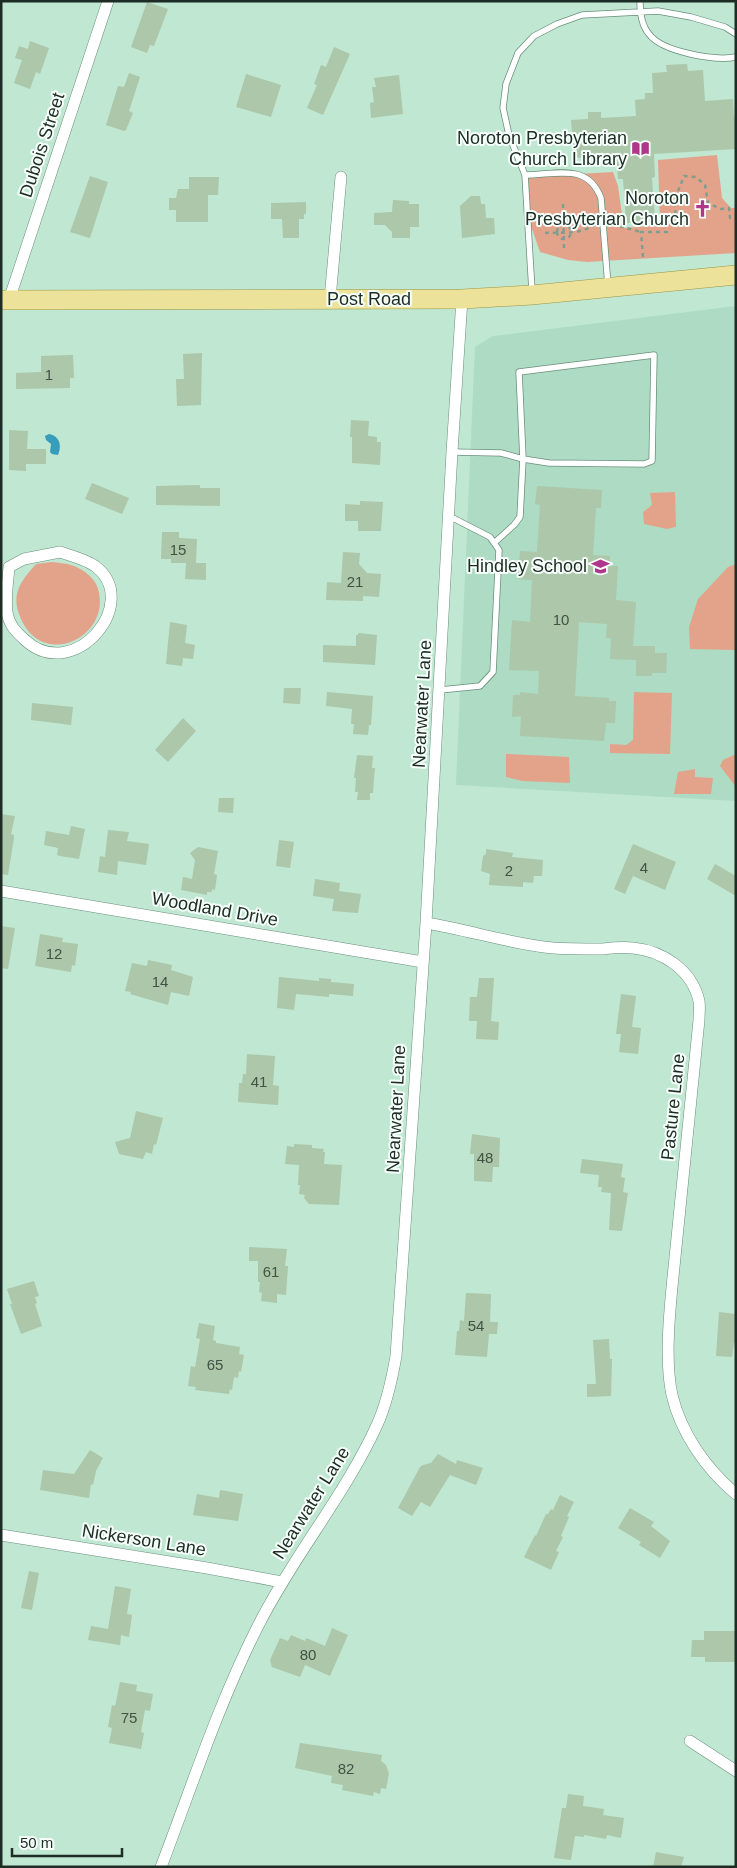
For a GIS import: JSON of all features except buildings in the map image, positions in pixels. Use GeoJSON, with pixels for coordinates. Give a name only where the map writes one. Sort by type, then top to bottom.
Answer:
{"type":"FeatureCollection","features":[{"type":"Feature","properties":{"kind":"main road","name":"Post Road"},"geometry":{"type":"LineString","coordinates":[[5,300],[462,299],[532,295],[736,276]]}},
{"type":"Feature","properties":{"kind":"street","name":"Dubois Street"},"geometry":{"type":"LineString","coordinates":[[5,300],[108,1]]}},
{"type":"Feature","properties":{"kind":"street"},"geometry":{"type":"LineString","coordinates":[[330,299],[341,177]]}},
{"type":"Feature","properties":{"kind":"street","name":"Nearwater Lane"},"geometry":{"type":"LineString","coordinates":[[161,1867],[238,1669],[259,1624],[282,1582],[356,1464],[378,1424],[390,1389],[400,1320],[426,923],[462,299]]}},
{"type":"Feature","properties":{"kind":"street"},"geometry":{"type":"LineString","coordinates":[[60,552],[79,558],[96,567],[105,577],[110,592],[110,612],[104,625],[89,642],[73,651],[52,654],[31,646],[12,629],[7,613],[5,564],[60,552]]}},
{"type":"Feature","properties":{"kind":"street","name":"Woodland Drive"},"geometry":{"type":"LineString","coordinates":[[1,891],[422,962]]}},
{"type":"Feature","properties":{"kind":"street","name":"Pasture Lane"},"geometry":{"type":"LineString","coordinates":[[426,923],[552,948],[632,947],[650,951],[662,955],[675,963],[694,987],[699,1002],[700,1020],[668,1325],[669,1358],[672,1394],[682,1423],[698,1453],[726,1486],[736,1494]]}},
{"type":"Feature","properties":{"kind":"street","name":"Nickerson Lane"},"geometry":{"type":"LineString","coordinates":[[1,1535],[282,1582]]}},
{"type":"Feature","properties":{"kind":"street"},"geometry":{"type":"LineString","coordinates":[[690,1741],[736,1771]]}},
{"type":"Feature","properties":{"kind":"lane"},"geometry":{"type":"LineString","coordinates":[[640,1],[640,12],[648,34],[655,41],[692,54],[727,59],[736,57]]}},
{"type":"Feature","properties":{"kind":"lane"},"geometry":{"type":"LineString","coordinates":[[532,295],[525,175],[509,135],[503,108],[506,84],[518,53],[534,36],[582,15],[658,11],[691,17],[725,27],[736,34]]}},
{"type":"Feature","properties":{"kind":"lane"},"geometry":{"type":"LineString","coordinates":[[525,175],[571,172],[586,178],[596,186],[602,198],[608,288]]}},
{"type":"Feature","properties":{"kind":"lane"},"geometry":{"type":"LineString","coordinates":[[452,452],[501,453],[522,460],[549,463],[644,464],[652,461],[654,355],[519,372],[522,414],[522,460],[520,517],[494,543]]}},
{"type":"Feature","properties":{"kind":"lane"},"geometry":{"type":"LineString","coordinates":[[440,690],[480,686],[494,672],[500,550],[490,537],[450,516]]}},
{"type":"Feature","properties":{"kind":"path"},"geometry":{"type":"LineString","coordinates":[[545,232],[571,232],[587,230],[595,224],[616,224],[641,232],[667,232],[665,217],[676,217],[674,201],[684,176],[696,176],[705,185],[708,203],[721,209],[728,208],[730,218],[736,218]]}},
{"type":"Feature","properties":{"kind":"path"},"geometry":{"type":"LineString","coordinates":[[563,204],[564,248]]}},
{"type":"Feature","properties":{"kind":"path"},"geometry":{"type":"LineString","coordinates":[[563,224],[569,227],[571,232]]}},
{"type":"Feature","properties":{"kind":"path"},"geometry":{"type":"LineString","coordinates":[[556,232],[557,228],[563,224]]}},
{"type":"Feature","properties":{"kind":"path"},"geometry":{"type":"LineString","coordinates":[[556,232],[559,238],[564,239],[570,236],[571,232]]}},
{"type":"Feature","properties":{"kind":"path"},"geometry":{"type":"LineString","coordinates":[[641,232],[642,257]]}},
{"type":"Feature","properties":{"kind":"shaded area"},"geometry":{"type":"Polygon","coordinates":[[[717,155],[722,198],[731,208],[736,208],[736,253],[587,262],[568,260],[540,252],[530,223],[525,177],[613,172],[618,186],[624,228],[660,225],[658,160],[717,155]]]}},
{"type":"Feature","properties":{"kind":"shaded area","name":"Hindley School"},"geometry":{"type":"Polygon","coordinates":[[[736,306],[736,801],[456,785],[475,347],[493,336],[736,306]]]}},
{"type":"Feature","properties":{"kind":"shaded area"},"geometry":{"type":"Polygon","coordinates":[[[675,492],[676,527],[667,529],[644,524],[643,512],[652,505],[650,493],[675,492]]]}},
{"type":"Feature","properties":{"kind":"shaded area"},"geometry":{"type":"Polygon","coordinates":[[[52,562],[75,566],[90,576],[97,586],[100,604],[96,619],[87,632],[74,640],[60,644],[45,643],[32,635],[21,619],[16,603],[21,583],[36,564],[52,562]]]}},
{"type":"Feature","properties":{"kind":"shaded area"},"geometry":{"type":"Polygon","coordinates":[[[736,564],[736,650],[690,649],[689,627],[698,599],[728,567],[736,564]]]}},
{"type":"Feature","properties":{"kind":"shaded area"},"geometry":{"type":"Polygon","coordinates":[[[634,692],[672,693],[670,754],[610,753],[610,744],[626,745],[633,740],[634,692]]]}},
{"type":"Feature","properties":{"kind":"shaded area"},"geometry":{"type":"Polygon","coordinates":[[[506,754],[569,757],[570,783],[522,781],[506,777],[506,754]]]}},
{"type":"Feature","properties":{"kind":"shaded area"},"geometry":{"type":"Polygon","coordinates":[[[736,754],[736,787],[720,766],[723,760],[736,754]]]}},
{"type":"Feature","properties":{"kind":"shaded area"},"geometry":{"type":"Polygon","coordinates":[[[695,769],[695,777],[713,778],[711,794],[674,794],[678,772],[695,769]]]}},
{"type":"Feature","properties":{"kind":"water"},"geometry":{"type":"Polygon","coordinates":[[[49,434],[58,439],[60,448],[58,455],[50,452],[51,444],[46,440],[45,436],[49,434]]]}},
{"type":"Feature","properties":{"kind":"place","name":"Noroton Presbyterian Church Library"},"geometry":{"type":"Point","coordinates":[641,148]}},
{"type":"Feature","properties":{"kind":"place","name":"Noroton Presbyterian Church"},"geometry":{"type":"Point","coordinates":[703,208]}},
{"type":"Feature","properties":{"kind":"place","name":"Hindley School"},"geometry":{"type":"Point","coordinates":[601,566]}}]}
